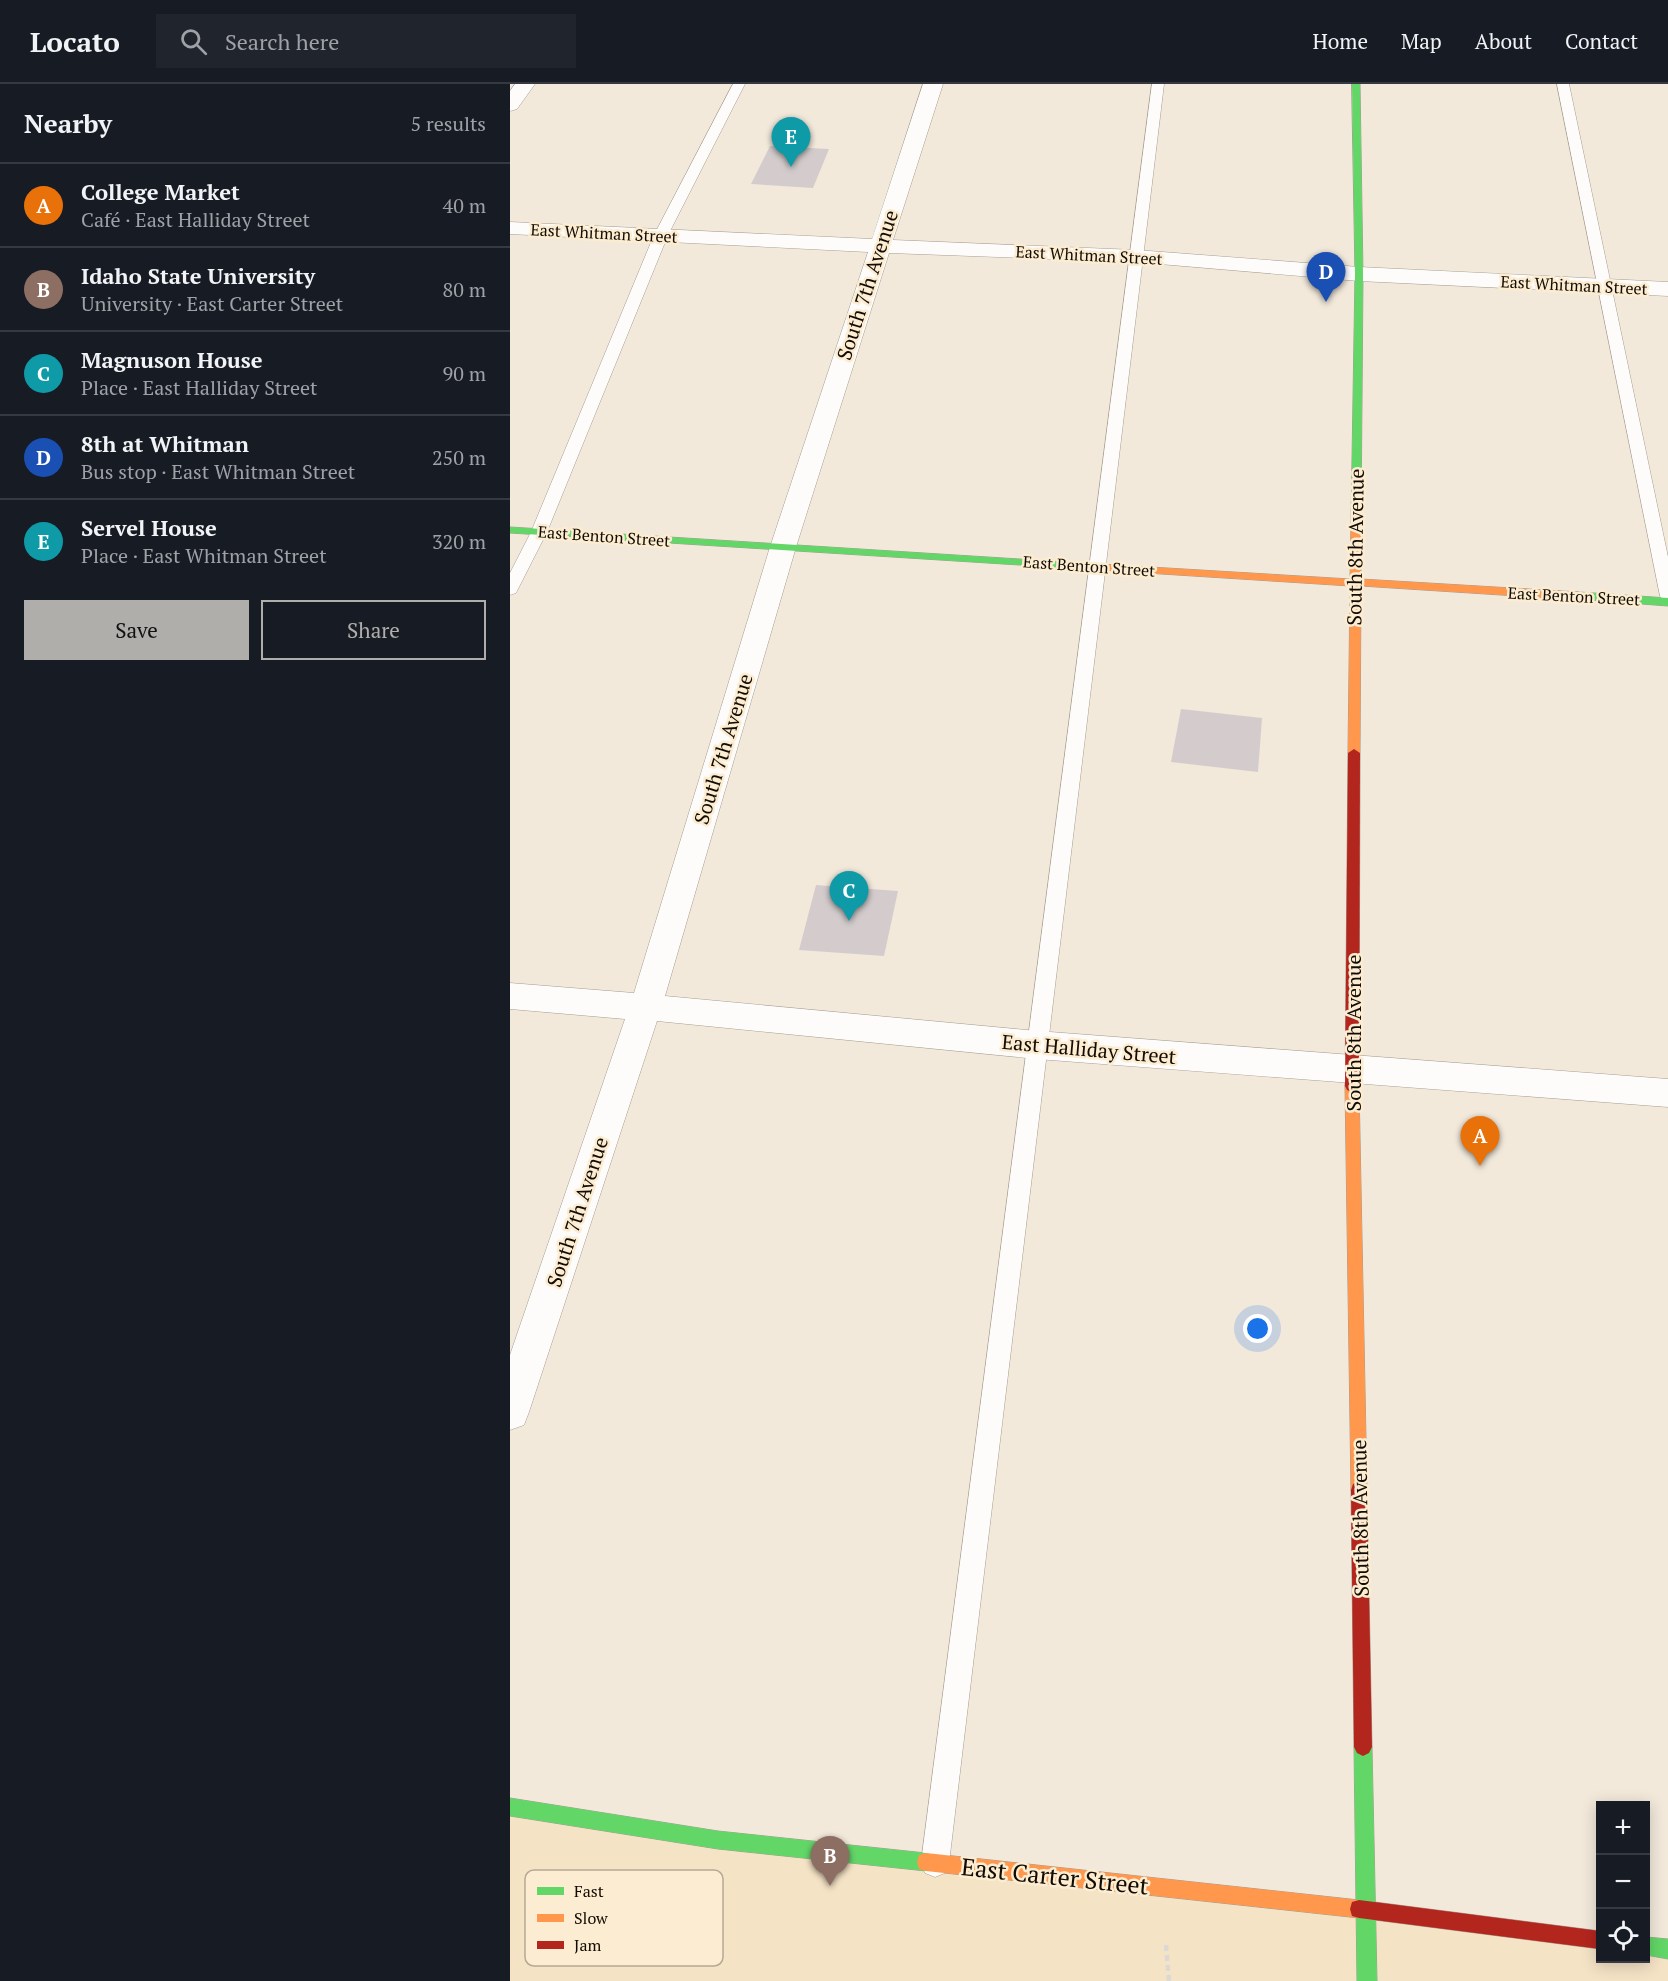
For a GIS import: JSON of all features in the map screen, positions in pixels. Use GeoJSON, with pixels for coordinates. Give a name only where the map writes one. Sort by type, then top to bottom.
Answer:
{"type":"FeatureCollection","features":[{"type":"Feature","properties":{"kind":"street"},"geometry":{"type":"LineString","coordinates":[[510,105],[525,84]]}},
{"type":"Feature","properties":{"kind":"street","name":"South 7th Avenue"},"geometry":{"type":"LineString","coordinates":[[510,1412],[645,1007],[783,547],[933,84]]}},
{"type":"Feature","properties":{"kind":"street","name":"South 8th Avenue"},"geometry":{"type":"LineString","coordinates":[[1356,84],[1359,274],[1354,583],[1352,1070],[1367,1981]]}},
{"type":"Feature","properties":{"kind":"street","name":"East Whitman Street"},"geometry":{"type":"LineString","coordinates":[[510,228],[1136,256],[1359,274],[1668,289]]}},
{"type":"Feature","properties":{"kind":"street","name":"East Benton Street"},"geometry":{"type":"LineString","coordinates":[[510,530],[1668,602]]}},
{"type":"Feature","properties":{"kind":"street","name":"East Halliday Street"},"geometry":{"type":"LineString","coordinates":[[510,996],[1037,1045],[1668,1093]]}},
{"type":"Feature","properties":{"kind":"street","name":"East Carter Street"},"geometry":{"type":"LineString","coordinates":[[510,1807],[718,1840],[1366,1910],[1596,1939]]}},
{"type":"Feature","properties":{"kind":"street"},"geometry":{"type":"LineString","coordinates":[[1650,1947],[1668,1949]]}},
{"type":"Feature","properties":{"kind":"lane"},"geometry":{"type":"LineString","coordinates":[[510,589],[539,532],[661,236],[739,84]]}},
{"type":"Feature","properties":{"kind":"lane"},"geometry":{"type":"LineString","coordinates":[[935,1863],[1158,84]]}},
{"type":"Feature","properties":{"kind":"lane"},"geometry":{"type":"LineString","coordinates":[[1563,84],[1668,596]]}},
{"type":"Feature","properties":{"kind":"path"},"geometry":{"type":"LineString","coordinates":[[1166,1945],[1169,1981]]}},
{"type":"Feature","properties":{"kind":"shaded area"},"geometry":{"type":"Polygon","coordinates":[[[510,1807],[1596,1940],[1596,1963],[1650,1963],[1650,1947],[1668,1949],[1668,1981],[510,1981],[510,1807]]]}},
{"type":"Feature","properties":{"kind":"building"},"geometry":{"type":"Polygon","coordinates":[[[770,146],[829,149],[813,188],[751,184],[770,146]]]}},
{"type":"Feature","properties":{"kind":"building"},"geometry":{"type":"Polygon","coordinates":[[[1181,709],[1262,718],[1258,772],[1171,762],[1181,709]]]}},
{"type":"Feature","properties":{"kind":"building"},"geometry":{"type":"Polygon","coordinates":[[[816,885],[898,891],[884,956],[799,950],[816,885]]]}},
{"type":"Feature","properties":{"kind":"traffic: fast"},"geometry":{"type":"LineString","coordinates":[[1356,84],[1359,274],[1356,522]]}},
{"type":"Feature","properties":{"kind":"traffic: fast"},"geometry":{"type":"LineString","coordinates":[[510,530],[1067,565]]}},
{"type":"Feature","properties":{"kind":"traffic: fast"},"geometry":{"type":"LineString","coordinates":[[1579,596],[1668,602]]}},
{"type":"Feature","properties":{"kind":"traffic: fast"},"geometry":{"type":"LineString","coordinates":[[1363,1747],[1367,1981]]}},
{"type":"Feature","properties":{"kind":"traffic: fast"},"geometry":{"type":"LineString","coordinates":[[510,1807],[718,1840],[926,1862]]}},
{"type":"Feature","properties":{"kind":"traffic: fast"},"geometry":{"type":"LineString","coordinates":[[1650,1947],[1668,1949]]}},
{"type":"Feature","properties":{"kind":"traffic: slow"},"geometry":{"type":"LineString","coordinates":[[1354,753],[1356,522]]}},
{"type":"Feature","properties":{"kind":"traffic: slow"},"geometry":{"type":"LineString","coordinates":[[1067,565],[1579,596]]}},
{"type":"Feature","properties":{"kind":"traffic: slow"},"geometry":{"type":"LineString","coordinates":[[1352,1086],[1359,1490]]}},
{"type":"Feature","properties":{"kind":"traffic: slow"},"geometry":{"type":"LineString","coordinates":[[926,1862],[1359,1909]]}},
{"type":"Feature","properties":{"kind":"traffic: jam"},"geometry":{"type":"LineString","coordinates":[[1352,1086],[1354,753]]}},
{"type":"Feature","properties":{"kind":"traffic: jam"},"geometry":{"type":"LineString","coordinates":[[1359,1490],[1363,1747]]}},
{"type":"Feature","properties":{"kind":"traffic: jam"},"geometry":{"type":"LineString","coordinates":[[1359,1909],[1596,1939]]}},
{"type":"Feature","properties":{"kind":"place","name":"Servel House"},"geometry":{"type":"Point","coordinates":[791,167]}},
{"type":"Feature","properties":{"kind":"place","name":"8th at Whitman"},"geometry":{"type":"Point","coordinates":[1326,302]}},
{"type":"Feature","properties":{"kind":"place","name":"Magnuson House"},"geometry":{"type":"Point","coordinates":[849,921]}},
{"type":"Feature","properties":{"kind":"place","name":"College Market"},"geometry":{"type":"Point","coordinates":[1480,1166]}},
{"type":"Feature","properties":{"kind":"place","name":"Idaho State University"},"geometry":{"type":"Point","coordinates":[830,1886]}}]}
